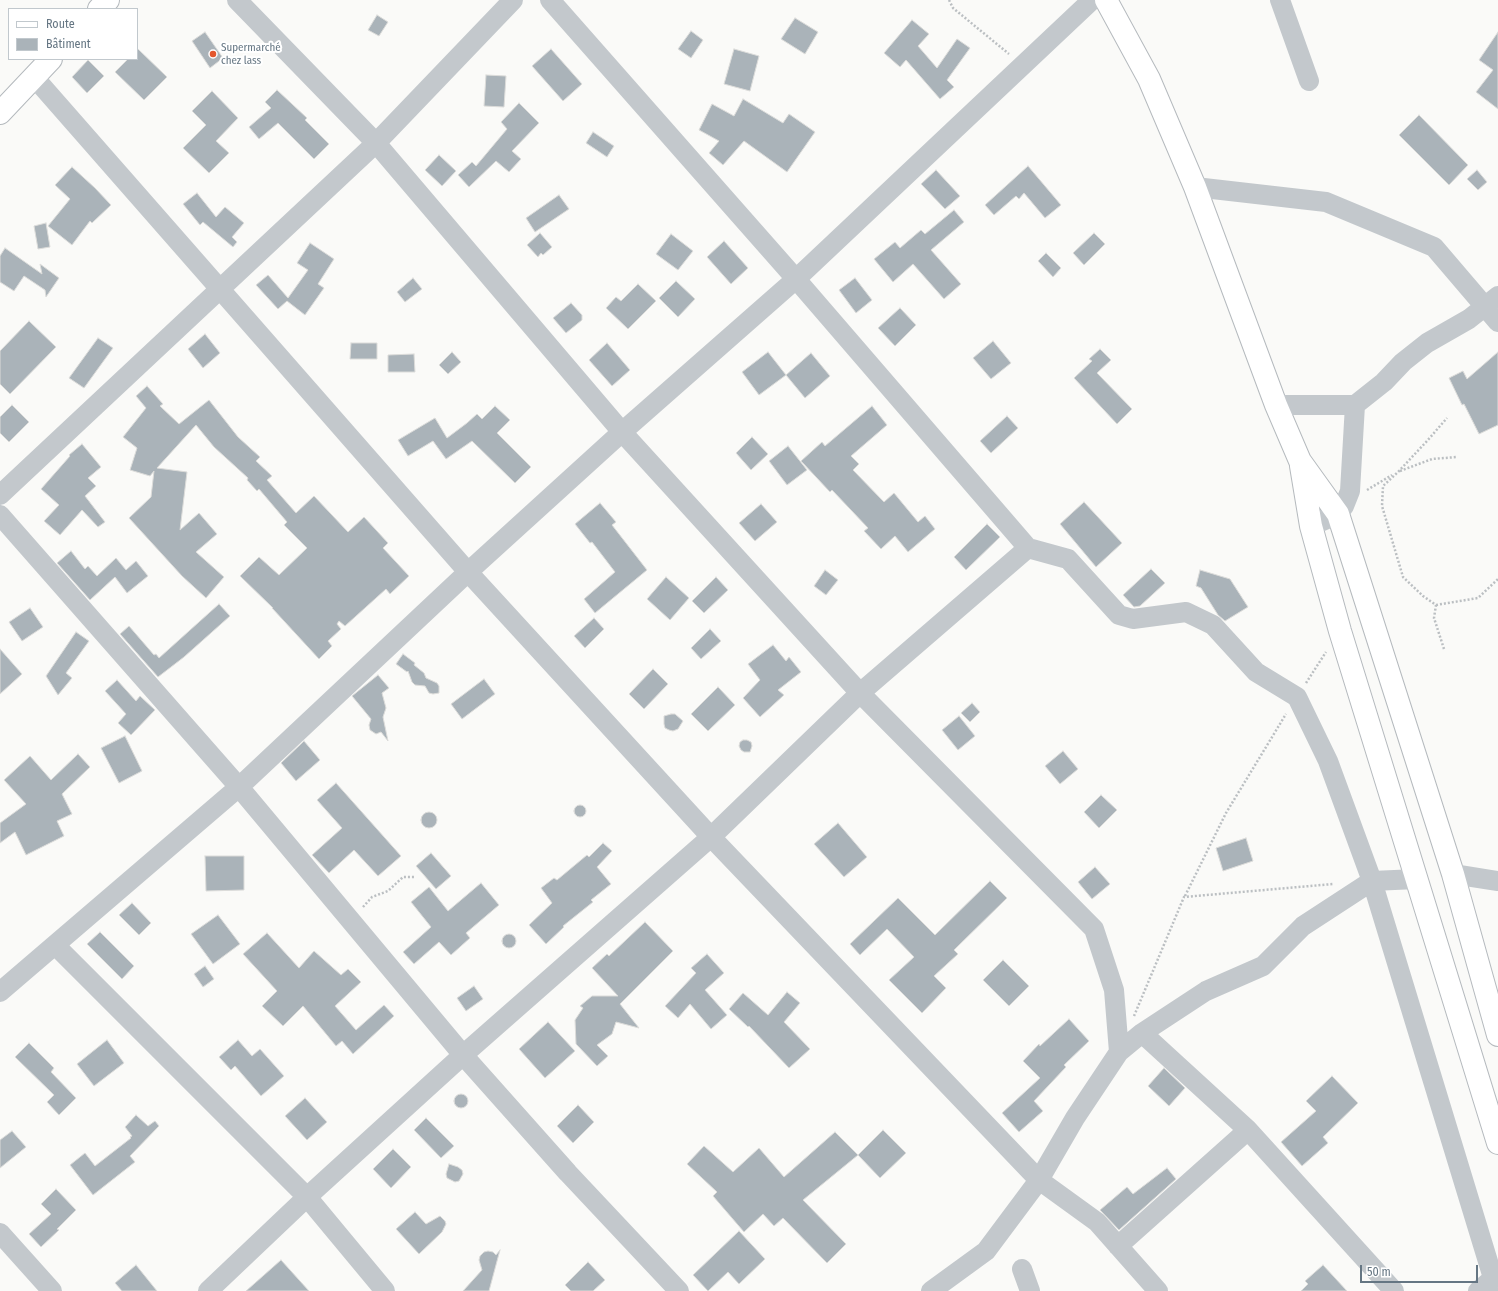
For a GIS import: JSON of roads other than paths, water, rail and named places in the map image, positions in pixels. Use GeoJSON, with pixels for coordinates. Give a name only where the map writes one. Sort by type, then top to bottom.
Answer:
{"type":"FeatureCollection","features":[{"type":"Feature","properties":{"kind":"main road"},"geometry":{"type":"LineString","coordinates":[[101,8],[108,0]]}},
{"type":"Feature","properties":{"kind":"main road"},"geometry":{"type":"LineString","coordinates":[[1106,0],[1148,79],[1195,187],[1276,405],[1300,461],[1311,526],[1340,630],[1498,1143]]}},
{"type":"Feature","properties":{"kind":"main road"},"geometry":{"type":"LineString","coordinates":[[1,110],[50,60]]}},
{"type":"Feature","properties":{"kind":"main road"},"geometry":{"type":"LineString","coordinates":[[1300,461],[1341,510],[1453,874],[1498,1035]]}},
{"type":"Feature","properties":{"kind":"street"},"geometry":{"type":"LineString","coordinates":[[237,0],[376,143],[622,432],[860,693],[1094,929],[1114,990],[1119,1052]]}},
{"type":"Feature","properties":{"kind":"street"},"geometry":{"type":"LineString","coordinates":[[0,495],[376,143],[514,0]]}},
{"type":"Feature","properties":{"kind":"street"},"geometry":{"type":"LineString","coordinates":[[550,0],[796,279],[1028,548],[1068,559],[1119,614],[1133,619],[1186,612],[1213,625],[1256,672],[1297,697],[1328,761],[1372,881],[1496,1281],[1478,1291]]}},
{"type":"Feature","properties":{"kind":"street"},"geometry":{"type":"LineString","coordinates":[[0,992],[240,787],[468,572],[622,432],[796,279],[1092,0]]}},
{"type":"Feature","properties":{"kind":"street"},"geometry":{"type":"LineString","coordinates":[[1280,0],[1309,81]]}},
{"type":"Feature","properties":{"kind":"street"},"geometry":{"type":"LineString","coordinates":[[34,77],[468,572],[711,837],[1039,1180],[1097,1222],[1158,1291]]}},
{"type":"Feature","properties":{"kind":"street"},"geometry":{"type":"LineString","coordinates":[[1195,187],[1326,202],[1434,247],[1492,302],[1498,322]]}},
{"type":"Feature","properties":{"kind":"street"},"geometry":{"type":"LineString","coordinates":[[1276,405],[1355,405],[1384,382],[1409,357],[1427,344],[1469,319],[1492,302]]}},
{"type":"Feature","properties":{"kind":"street"},"geometry":{"type":"LineString","coordinates":[[1311,526],[1341,510],[1350,491],[1355,405]]}},
{"type":"Feature","properties":{"kind":"street"},"geometry":{"type":"LineString","coordinates":[[0,515],[240,787],[463,1055],[568,1173],[679,1291]]}},
{"type":"Feature","properties":{"kind":"street"},"geometry":{"type":"LineString","coordinates":[[208,1291],[307,1197],[463,1055],[711,837],[860,693],[1028,548]]}},
{"type":"Feature","properties":{"kind":"street"},"geometry":{"type":"LineString","coordinates":[[1453,874],[1498,881]]}},
{"type":"Feature","properties":{"kind":"street"},"geometry":{"type":"LineString","coordinates":[[931,1291],[986,1252],[1039,1180],[1075,1118],[1138,1025],[1206,991],[1263,966],[1303,926],[1372,881],[1417,879]]}},
{"type":"Feature","properties":{"kind":"street"},"geometry":{"type":"LineString","coordinates":[[55,945],[307,1197],[385,1291]]}},
{"type":"Feature","properties":{"kind":"street"},"geometry":{"type":"LineString","coordinates":[[1138,1025],[1248,1130],[1394,1291]]}},
{"type":"Feature","properties":{"kind":"street"},"geometry":{"type":"LineString","coordinates":[[1118,1246],[1248,1130]]}},
{"type":"Feature","properties":{"kind":"street"},"geometry":{"type":"LineString","coordinates":[[0,1233],[52,1291]]}},
{"type":"Feature","properties":{"kind":"street"},"geometry":{"type":"LineString","coordinates":[[1022,1269],[1030,1291]]}},
{"type":"Feature","properties":{"kind":"place","name":"Supermarché chez lass"},"geometry":{"type":"Point","coordinates":[213,54]}}]}
